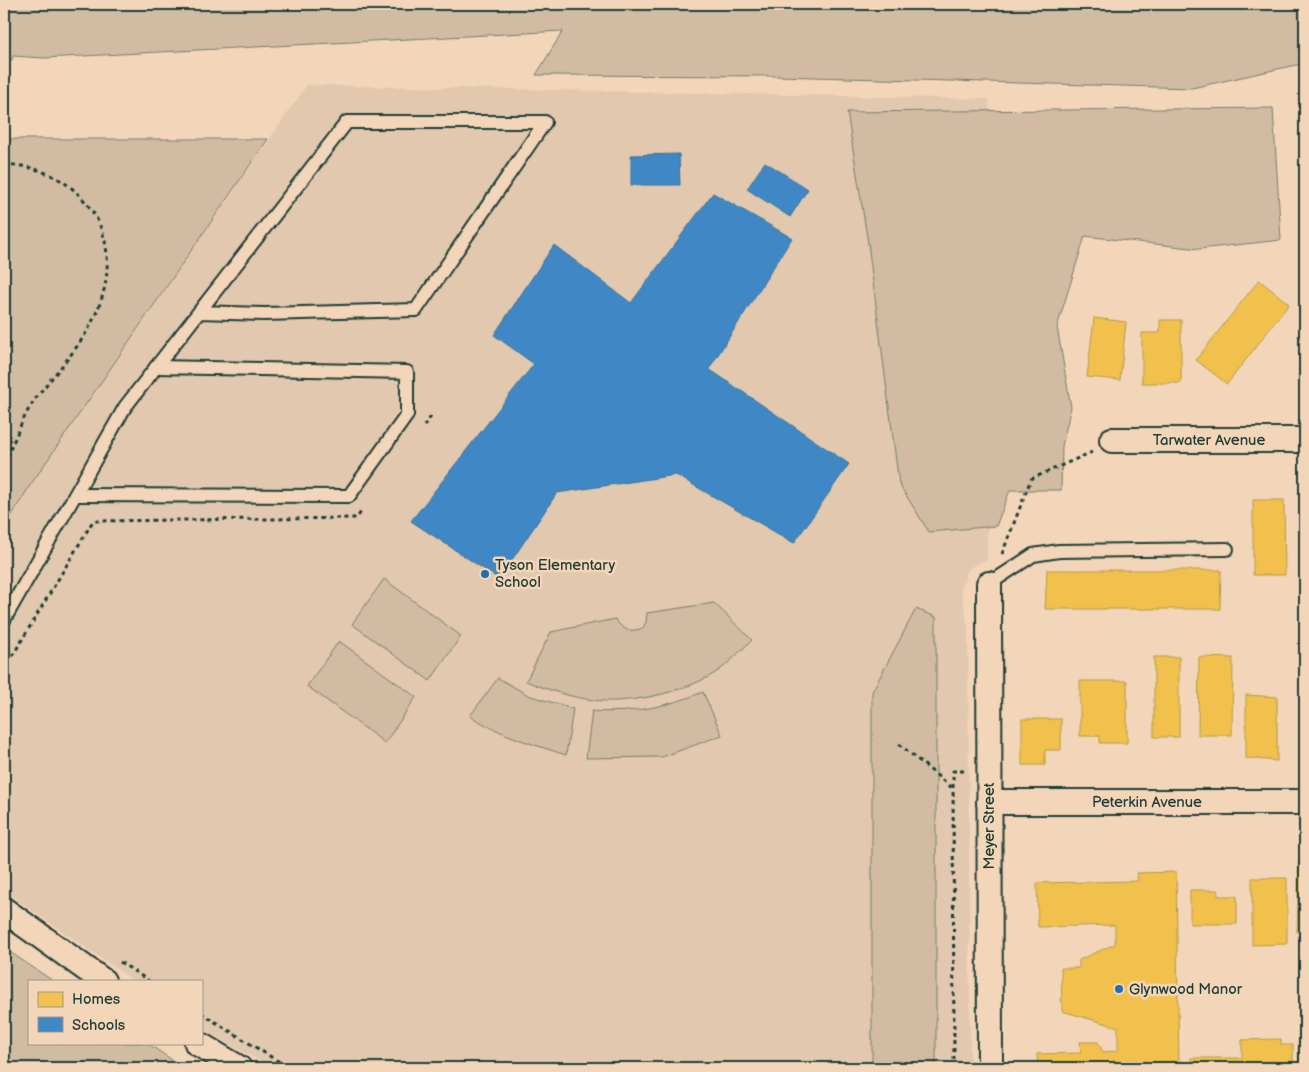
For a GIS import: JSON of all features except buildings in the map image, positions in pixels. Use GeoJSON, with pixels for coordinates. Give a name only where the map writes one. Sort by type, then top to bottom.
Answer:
{"type":"FeatureCollection","features":[{"type":"Feature","properties":{"kind":"street","name":"Tarwater Avenue"},"geometry":{"type":"LineString","coordinates":[[1112,440],[1305,440]]}},
{"type":"Feature","properties":{"kind":"street","name":"Meyer Street"},"geometry":{"type":"LineString","coordinates":[[989,584],[990,1068]]}},
{"type":"Feature","properties":{"kind":"street","name":"Peterkin Avenue"},"geometry":{"type":"LineString","coordinates":[[989,802],[1305,802]]}},
{"type":"Feature","properties":{"kind":"street"},"geometry":{"type":"LineString","coordinates":[[4,910],[102,980]]}},
{"type":"Feature","properties":{"kind":"street"},"geometry":{"type":"LineString","coordinates":[[199,1044],[239,1068]]}},
{"type":"Feature","properties":{"kind":"lane"},"geometry":{"type":"LineString","coordinates":[[4,620],[77,495],[125,407],[347,122],[545,122],[416,310],[264,314],[200,312]]}},
{"type":"Feature","properties":{"kind":"lane"},"geometry":{"type":"LineString","coordinates":[[77,495],[349,496],[407,416],[407,372],[156,367]]}},
{"type":"Feature","properties":{"kind":"lane"},"geometry":{"type":"LineString","coordinates":[[989,584],[1033,555],[1059,551],[1227,549]]}},
{"type":"Feature","properties":{"kind":"path"},"geometry":{"type":"LineString","coordinates":[[4,164],[32,167],[59,178],[77,192],[88,205],[102,230],[108,265],[104,288],[90,326],[81,342],[33,403],[4,464]]}},
{"type":"Feature","properties":{"kind":"path"},"geometry":{"type":"LineString","coordinates":[[420,431],[432,415]]}},
{"type":"Feature","properties":{"kind":"path"},"geometry":{"type":"LineString","coordinates":[[989,584],[1031,479],[1112,440]]}},
{"type":"Feature","properties":{"kind":"path"},"geometry":{"type":"LineString","coordinates":[[4,670],[93,521],[357,518],[368,502]]}},
{"type":"Feature","properties":{"kind":"path"},"geometry":{"type":"LineString","coordinates":[[899,744],[952,788]]}},
{"type":"Feature","properties":{"kind":"path"},"geometry":{"type":"LineString","coordinates":[[953,771],[954,1068]]}},
{"type":"Feature","properties":{"kind":"path"},"geometry":{"type":"LineString","coordinates":[[202,1015],[276,1060],[294,1068]]}},
{"type":"Feature","properties":{"kind":"shaded area"},"geometry":{"type":"Polygon","coordinates":[[[4,4],[1305,4],[1305,63],[1192,88],[778,76],[536,75],[563,31],[44,58],[13,56],[12,60],[4,59],[4,4]]]}},
{"type":"Feature","properties":{"kind":"shaded area","name":"Tyson Elementary School"},"geometry":{"type":"Polygon","coordinates":[[[307,85],[989,99],[987,560],[975,564],[968,570],[961,589],[968,628],[970,1068],[273,1068],[202,1030],[202,980],[133,980],[4,891],[4,528],[29,487],[307,85]]]}},
{"type":"Feature","properties":{"kind":"shaded area"},"geometry":{"type":"Polygon","coordinates":[[[1273,108],[1281,240],[1199,249],[1085,236],[1057,327],[1071,407],[1062,446],[1061,490],[1010,490],[996,526],[929,532],[899,484],[868,243],[847,112],[1273,108]]]}},
{"type":"Feature","properties":{"kind":"shaded area"},"geometry":{"type":"Polygon","coordinates":[[[4,139],[268,139],[29,487],[4,528],[4,139]]]}},
{"type":"Feature","properties":{"kind":"shaded area"},"geometry":{"type":"Polygon","coordinates":[[[384,579],[461,636],[430,681],[352,624],[384,579]]]}},
{"type":"Feature","properties":{"kind":"shaded area"},"geometry":{"type":"Polygon","coordinates":[[[714,603],[752,640],[720,670],[703,680],[656,696],[623,701],[593,700],[567,695],[526,681],[551,632],[615,619],[627,630],[638,630],[643,628],[647,613],[714,603]]]}},
{"type":"Feature","properties":{"kind":"shaded area"},"geometry":{"type":"Polygon","coordinates":[[[916,609],[936,617],[936,1068],[872,1068],[872,692],[916,609]]]}},
{"type":"Feature","properties":{"kind":"shaded area"},"geometry":{"type":"Polygon","coordinates":[[[339,641],[416,697],[385,743],[307,686],[339,641]]]}},
{"type":"Feature","properties":{"kind":"shaded area"},"geometry":{"type":"Polygon","coordinates":[[[498,678],[528,695],[573,709],[566,755],[505,734],[470,716],[498,678]]]}},
{"type":"Feature","properties":{"kind":"shaded area"},"geometry":{"type":"Polygon","coordinates":[[[703,692],[722,735],[662,757],[586,758],[592,711],[606,712],[648,708],[676,702],[703,692]]]}},
{"type":"Feature","properties":{"kind":"shaded area"},"geometry":{"type":"Polygon","coordinates":[[[4,948],[52,980],[28,980],[28,1044],[148,1044],[184,1068],[4,1068],[4,948]]]}},
{"type":"Feature","properties":{"kind":"place","name":"Tyson Elementary School"},"geometry":{"type":"Point","coordinates":[485,574]}},
{"type":"Feature","properties":{"kind":"place","name":"Glynwood Manor"},"geometry":{"type":"Point","coordinates":[1119,989]}}]}
